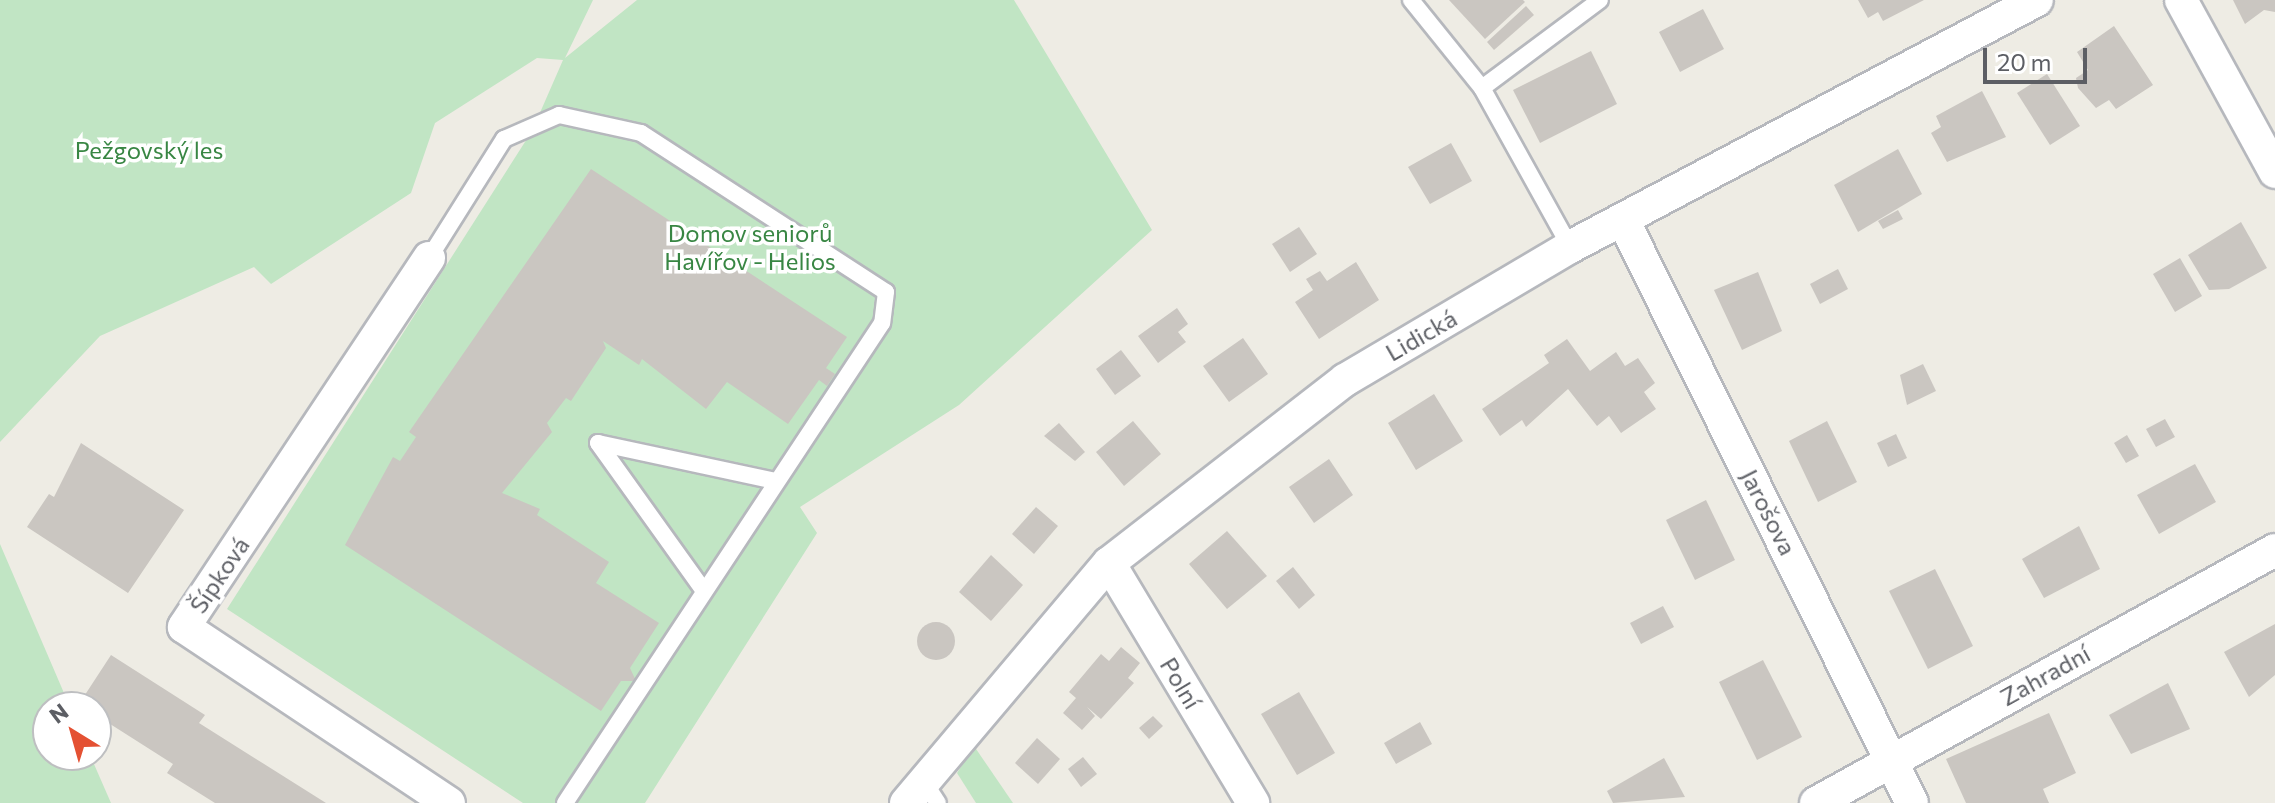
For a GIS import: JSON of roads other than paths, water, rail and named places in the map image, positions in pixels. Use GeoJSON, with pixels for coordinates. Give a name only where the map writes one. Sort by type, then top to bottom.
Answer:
{"type":"FeatureCollection","features":[{"type":"Feature","properties":{"kind":"street","name":"Lidická"},"geometry":{"type":"LineString","coordinates":[[922,795],[1109,563],[1345,380],[1570,247],[1624,222],[2037,0]]}},
{"type":"Feature","properties":{"kind":"street"},"geometry":{"type":"LineString","coordinates":[[2181,0],[2275,172]]}},
{"type":"Feature","properties":{"kind":"street","name":"Jarošova"},"geometry":{"type":"LineString","coordinates":[[1624,222],[1912,803]]}},
{"type":"Feature","properties":{"kind":"street","name":"Šípková"},"geometry":{"type":"LineString","coordinates":[[429,258],[184,627],[449,803]]}},
{"type":"Feature","properties":{"kind":"street","name":"Zahradní"},"geometry":{"type":"LineString","coordinates":[[1816,803],[1892,758],[2275,550]]}},
{"type":"Feature","properties":{"kind":"street","name":"Polní"},"geometry":{"type":"LineString","coordinates":[[1109,563],[1253,803]]}},
{"type":"Feature","properties":{"kind":"lane"},"geometry":{"type":"LineString","coordinates":[[1411,0],[1482,88],[1570,247]]}},
{"type":"Feature","properties":{"kind":"lane"},"geometry":{"type":"LineString","coordinates":[[1482,88],[1600,0]]}},
{"type":"Feature","properties":{"kind":"lane"},"geometry":{"type":"LineString","coordinates":[[429,258],[504,139],[559,115],[641,133],[886,292],[882,323],[565,803]]}},
{"type":"Feature","properties":{"kind":"lane"},"geometry":{"type":"LineString","coordinates":[[704,591],[598,443],[776,481]]}},
{"type":"Feature","properties":{"kind":"park label","name":"Pežgovský les"},"geometry":{"type":"Point","coordinates":[149,150]}},
{"type":"Feature","properties":{"kind":"park label","name":"Domov seniorů Havířov - Helios"},"geometry":{"type":"Point","coordinates":[750,247]}}]}
